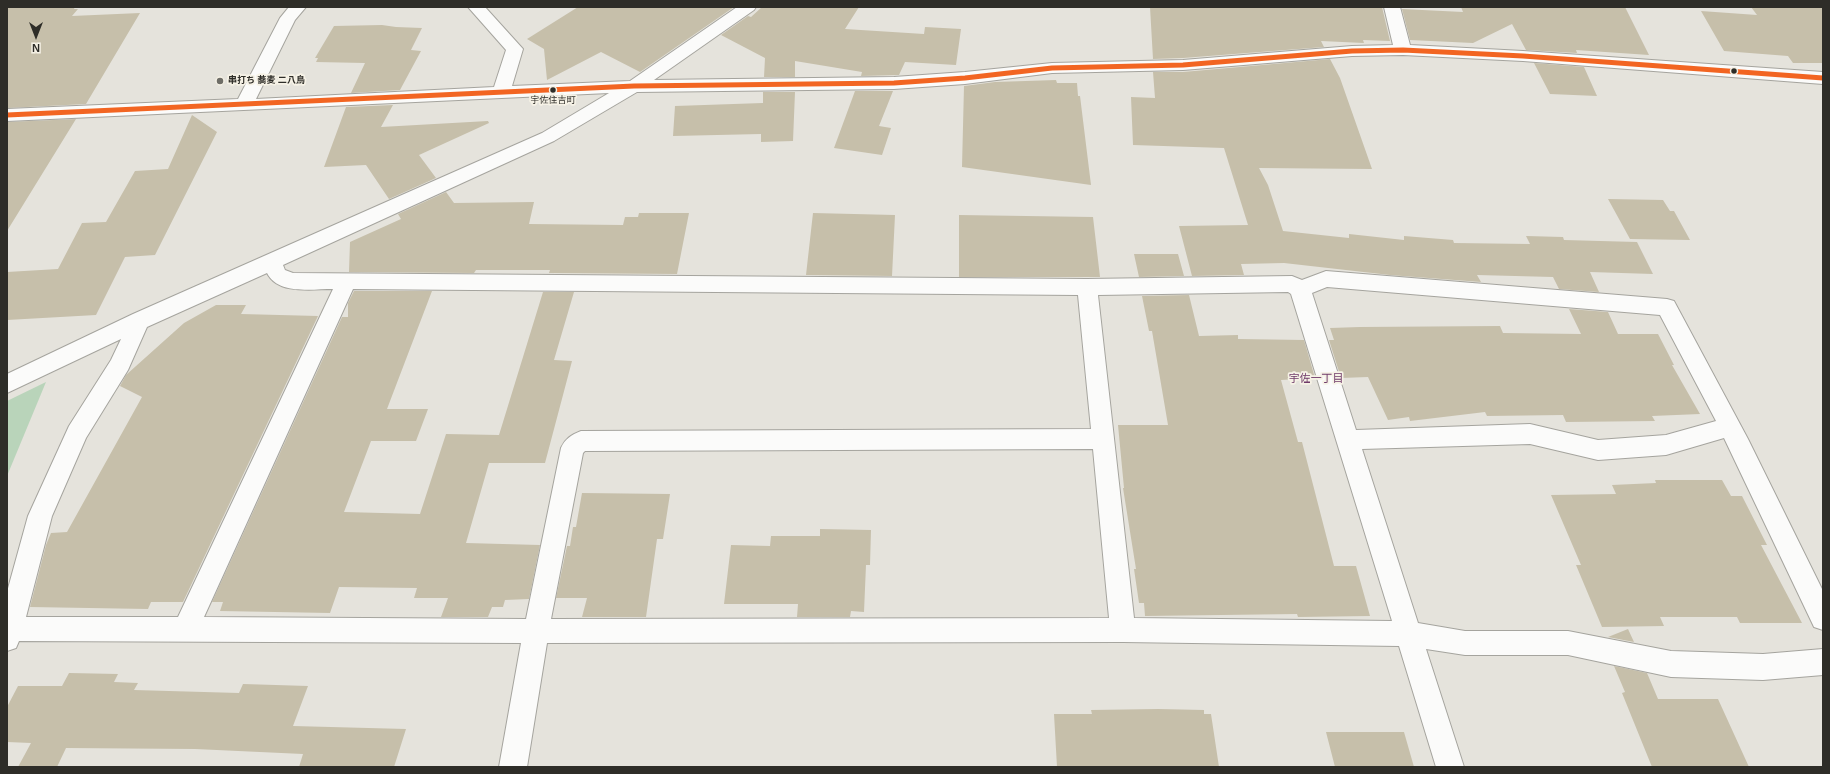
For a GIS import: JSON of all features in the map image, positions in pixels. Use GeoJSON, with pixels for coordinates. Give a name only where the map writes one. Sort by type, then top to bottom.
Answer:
{"type":"FeatureCollection","features":[{"type":"Feature","properties":{"kind":"street"},"geometry":{"type":"LineString","coordinates":[[244,105],[288,18],[298,7]]}},
{"type":"Feature","properties":{"kind":"street"},"geometry":{"type":"LineString","coordinates":[[476,7],[515,49],[501,93]]}},
{"type":"Feature","properties":{"kind":"street"},"geometry":{"type":"LineString","coordinates":[[7,384],[140,320],[548,137],[634,86],[748,7]]}},
{"type":"Feature","properties":{"kind":"street"},"geometry":{"type":"LineString","coordinates":[[1392,7],[1403,50]]}},
{"type":"Feature","properties":{"kind":"street"},"geometry":{"type":"LineString","coordinates":[[7,115],[634,86],[894,83],[965,78],[1052,68],[1183,65],[1352,51],[1403,50],[1523,56],[1823,78]]}},
{"type":"Feature","properties":{"kind":"street"},"geometry":{"type":"LineString","coordinates":[[271,261],[278,275],[290,281],[1087,287],[1292,284],[1300,289],[1450,767]]}},
{"type":"Feature","properties":{"kind":"street"},"geometry":{"type":"LineString","coordinates":[[1300,289],[1326,279],[1667,307],[1730,427],[1823,618]]}},
{"type":"Feature","properties":{"kind":"street"},"geometry":{"type":"LineString","coordinates":[[186,629],[347,282]]}},
{"type":"Feature","properties":{"kind":"street"},"geometry":{"type":"LineString","coordinates":[[1087,287],[1123,630]]}},
{"type":"Feature","properties":{"kind":"street"},"geometry":{"type":"LineString","coordinates":[[140,320],[120,364],[77,433],[40,516],[8,634],[186,629],[536,631],[1123,630],[1408,634],[1465,643],[1568,643],[1672,664],[1763,667],[1823,662]]}},
{"type":"Feature","properties":{"kind":"street"},"geometry":{"type":"LineString","coordinates":[[1347,440],[1530,434],[1598,450],[1666,445],[1730,427]]}},
{"type":"Feature","properties":{"kind":"street"},"geometry":{"type":"LineString","coordinates":[[513,767],[536,631],[572,448],[581,441],[1102,439]]}},
{"type":"Feature","properties":{"kind":"green space"},"geometry":{"type":"Polygon","coordinates":[[[46,382],[7,476],[7,401],[46,382]]]}},
{"type":"Feature","properties":{"kind":"building"},"geometry":{"type":"Polygon","coordinates":[[[7,7],[75,7],[74,9],[78,9],[72,16],[140,13],[86,104],[7,108],[7,7]]]}},
{"type":"Feature","properties":{"kind":"building"},"geometry":{"type":"Polygon","coordinates":[[[578,7],[734,7],[640,72],[601,52],[547,80],[544,49],[527,39],[578,7]]]}},
{"type":"Feature","properties":{"kind":"building"},"geometry":{"type":"Polygon","coordinates":[[[762,7],[859,7],[845,29],[924,34],[925,27],[961,29],[956,65],[905,62],[899,75],[861,76],[862,72],[795,61],[795,77],[764,77],[765,58],[721,35],[748,16],[751,17],[762,7]]]}},
{"type":"Feature","properties":{"kind":"building"},"geometry":{"type":"Polygon","coordinates":[[[1150,7],[1382,7],[1390,41],[1363,40],[1364,43],[1321,41],[1324,47],[1153,59],[1150,7]]]}},
{"type":"Feature","properties":{"kind":"building"},"geometry":{"type":"Polygon","coordinates":[[[1461,7],[1625,7],[1649,55],[1576,50],[1577,53],[1526,50],[1512,24],[1473,43],[1410,40],[1402,9],[1463,12],[1461,7]]]}},
{"type":"Feature","properties":{"kind":"building"},"geometry":{"type":"Polygon","coordinates":[[[1751,7],[1823,7],[1823,63],[1793,63],[1788,56],[1724,51],[1701,11],[1757,15],[1751,7]]]}},
{"type":"Feature","properties":{"kind":"building"},"geometry":{"type":"Polygon","coordinates":[[[382,25],[422,28],[411,50],[421,51],[400,90],[351,93],[365,63],[316,62],[318,58],[315,58],[334,26],[382,25]]]}},
{"type":"Feature","properties":{"kind":"building"},"geometry":{"type":"Polygon","coordinates":[[[1330,59],[1340,78],[1372,169],[1259,168],[1268,185],[1283,231],[1349,238],[1349,234],[1404,240],[1404,236],[1453,240],[1454,243],[1530,244],[1526,236],[1563,237],[1564,240],[1637,242],[1653,274],[1590,272],[1599,292],[1559,289],[1553,277],[1477,275],[1481,282],[1390,275],[1284,263],[1241,264],[1244,275],[1192,276],[1179,226],[1248,225],[1224,148],[1133,145],[1131,97],[1155,98],[1153,72],[1183,72],[1330,59]]]}},
{"type":"Feature","properties":{"kind":"building"},"geometry":{"type":"Polygon","coordinates":[[[1534,63],[1584,67],[1597,96],[1550,94],[1534,63]]]}},
{"type":"Feature","properties":{"kind":"building"},"geometry":{"type":"Polygon","coordinates":[[[1056,80],[1057,83],[1077,83],[1078,96],[1080,96],[1091,185],[962,167],[964,86],[995,82],[1056,80]]]}},
{"type":"Feature","properties":{"kind":"building"},"geometry":{"type":"Polygon","coordinates":[[[855,91],[893,91],[879,126],[891,128],[882,155],[834,148],[855,91]]]}},
{"type":"Feature","properties":{"kind":"building"},"geometry":{"type":"Polygon","coordinates":[[[763,92],[795,92],[793,141],[761,142],[761,134],[673,136],[675,106],[763,103],[763,92]]]}},
{"type":"Feature","properties":{"kind":"building"},"geometry":{"type":"Polygon","coordinates":[[[393,105],[381,127],[488,121],[489,123],[419,155],[436,178],[389,199],[366,165],[324,167],[346,107],[393,105]]]}},
{"type":"Feature","properties":{"kind":"building"},"geometry":{"type":"Polygon","coordinates":[[[192,115],[217,132],[155,255],[125,257],[96,315],[7,320],[7,272],[58,269],[82,223],[106,222],[135,171],[168,169],[192,115]]]}},
{"type":"Feature","properties":{"kind":"building"},"geometry":{"type":"Polygon","coordinates":[[[76,119],[7,231],[7,122],[76,119]]]}},
{"type":"Feature","properties":{"kind":"building"},"geometry":{"type":"Polygon","coordinates":[[[446,192],[454,203],[534,202],[529,224],[623,225],[625,217],[638,217],[639,213],[689,213],[677,274],[549,273],[550,270],[476,270],[474,273],[349,272],[350,242],[401,219],[398,214],[446,192]]]}},
{"type":"Feature","properties":{"kind":"building"},"geometry":{"type":"Polygon","coordinates":[[[1608,199],[1663,200],[1670,211],[1674,211],[1690,240],[1630,239],[1608,199]]]}},
{"type":"Feature","properties":{"kind":"building"},"geometry":{"type":"Polygon","coordinates":[[[813,213],[895,215],[892,276],[806,275],[813,213]]]}},
{"type":"Feature","properties":{"kind":"building"},"geometry":{"type":"Polygon","coordinates":[[[959,215],[1093,217],[1100,277],[959,277],[959,215]]]}},
{"type":"Feature","properties":{"kind":"building"},"geometry":{"type":"Polygon","coordinates":[[[1134,254],[1178,254],[1184,276],[1139,277],[1134,254]]]}},
{"type":"Feature","properties":{"kind":"building"},"geometry":{"type":"Polygon","coordinates":[[[354,291],[432,291],[387,409],[428,409],[416,441],[371,441],[344,512],[420,514],[446,434],[499,435],[543,292],[574,292],[554,360],[572,361],[545,463],[489,463],[466,543],[540,545],[529,599],[505,600],[503,607],[492,607],[488,617],[441,617],[448,598],[414,598],[417,588],[339,587],[330,613],[220,611],[223,602],[212,602],[342,317],[348,317],[348,303],[354,291]]]}},
{"type":"Feature","properties":{"kind":"building"},"geometry":{"type":"Polygon","coordinates":[[[1189,295],[1199,336],[1238,335],[1238,339],[1304,340],[1315,378],[1281,380],[1298,442],[1302,442],[1334,566],[1356,566],[1370,616],[1298,617],[1297,614],[1145,616],[1144,603],[1139,603],[1134,569],[1136,569],[1123,488],[1118,425],[1168,425],[1152,331],[1149,331],[1142,296],[1189,295]]]}},
{"type":"Feature","properties":{"kind":"building"},"geometry":{"type":"Polygon","coordinates":[[[216,305],[246,305],[241,314],[318,316],[183,602],[151,602],[148,609],[30,607],[46,545],[51,533],[67,532],[142,397],[120,386],[126,375],[184,323],[216,305]]]}},
{"type":"Feature","properties":{"kind":"building"},"geometry":{"type":"Polygon","coordinates":[[[1569,309],[1608,312],[1618,334],[1658,334],[1674,365],[1672,365],[1700,414],[1652,416],[1655,421],[1566,422],[1563,415],[1487,416],[1485,412],[1410,421],[1409,417],[1388,420],[1368,377],[1341,378],[1329,340],[1334,340],[1330,328],[1360,327],[1500,326],[1503,333],[1581,334],[1569,309]]]}},
{"type":"Feature","properties":{"kind":"building"},"geometry":{"type":"Polygon","coordinates":[[[1655,480],[1722,480],[1731,496],[1742,496],[1767,545],[1761,545],[1802,623],[1740,623],[1737,617],[1660,617],[1664,626],[1602,627],[1576,565],[1581,565],[1551,495],[1616,494],[1612,485],[1656,483],[1655,480]]]}},
{"type":"Feature","properties":{"kind":"building"},"geometry":{"type":"Polygon","coordinates":[[[582,493],[670,494],[663,539],[657,539],[646,617],[582,617],[587,598],[556,598],[567,546],[570,546],[573,527],[576,527],[582,493]]]}},
{"type":"Feature","properties":{"kind":"building"},"geometry":{"type":"Polygon","coordinates":[[[820,529],[871,530],[870,565],[866,565],[864,612],[851,611],[850,617],[797,617],[798,604],[724,604],[731,545],[770,546],[771,536],[820,536],[820,529]]]}},
{"type":"Feature","properties":{"kind":"building"},"geometry":{"type":"Polygon","coordinates":[[[1628,629],[1634,642],[1608,637],[1628,629]]]}},
{"type":"Feature","properties":{"kind":"building"},"geometry":{"type":"Polygon","coordinates":[[[1614,666],[1647,673],[1658,699],[1718,699],[1749,767],[1652,767],[1622,693],[1625,692],[1614,666]]]}},
{"type":"Feature","properties":{"kind":"building"},"geometry":{"type":"Polygon","coordinates":[[[69,673],[118,674],[114,682],[138,683],[134,690],[239,693],[243,684],[308,686],[293,726],[406,729],[394,767],[299,767],[303,754],[195,749],[66,748],[57,767],[18,767],[31,743],[7,742],[7,707],[18,686],[62,686],[69,673]]]}},
{"type":"Feature","properties":{"kind":"building"},"geometry":{"type":"Polygon","coordinates":[[[1091,710],[1204,710],[1204,714],[1211,714],[1219,767],[1057,767],[1054,714],[1092,714],[1091,710]]]}},
{"type":"Feature","properties":{"kind":"building"},"geometry":{"type":"Polygon","coordinates":[[[1326,732],[1404,732],[1414,767],[1335,767],[1326,732]]]}},
{"type":"Feature","properties":{"kind":"transit line"},"geometry":{"type":"LineString","coordinates":[[7,115],[634,86],[894,83],[965,78],[1052,68],[1183,65],[1352,51],[1403,50],[1523,56],[1823,78]]}},
{"type":"Feature","properties":{"kind":"place","name":"串打ち 蕎麦 二八鳥"},"geometry":{"type":"Point","coordinates":[220,81]}},
{"type":"Feature","properties":{"kind":"place","name":"宇佐住吉町"},"geometry":{"type":"Point","coordinates":[553,90]}},
{"type":"Feature","properties":{"kind":"district","name":"宇佐一丁目"},"geometry":{"type":"Point","coordinates":[1316,379]}}]}
